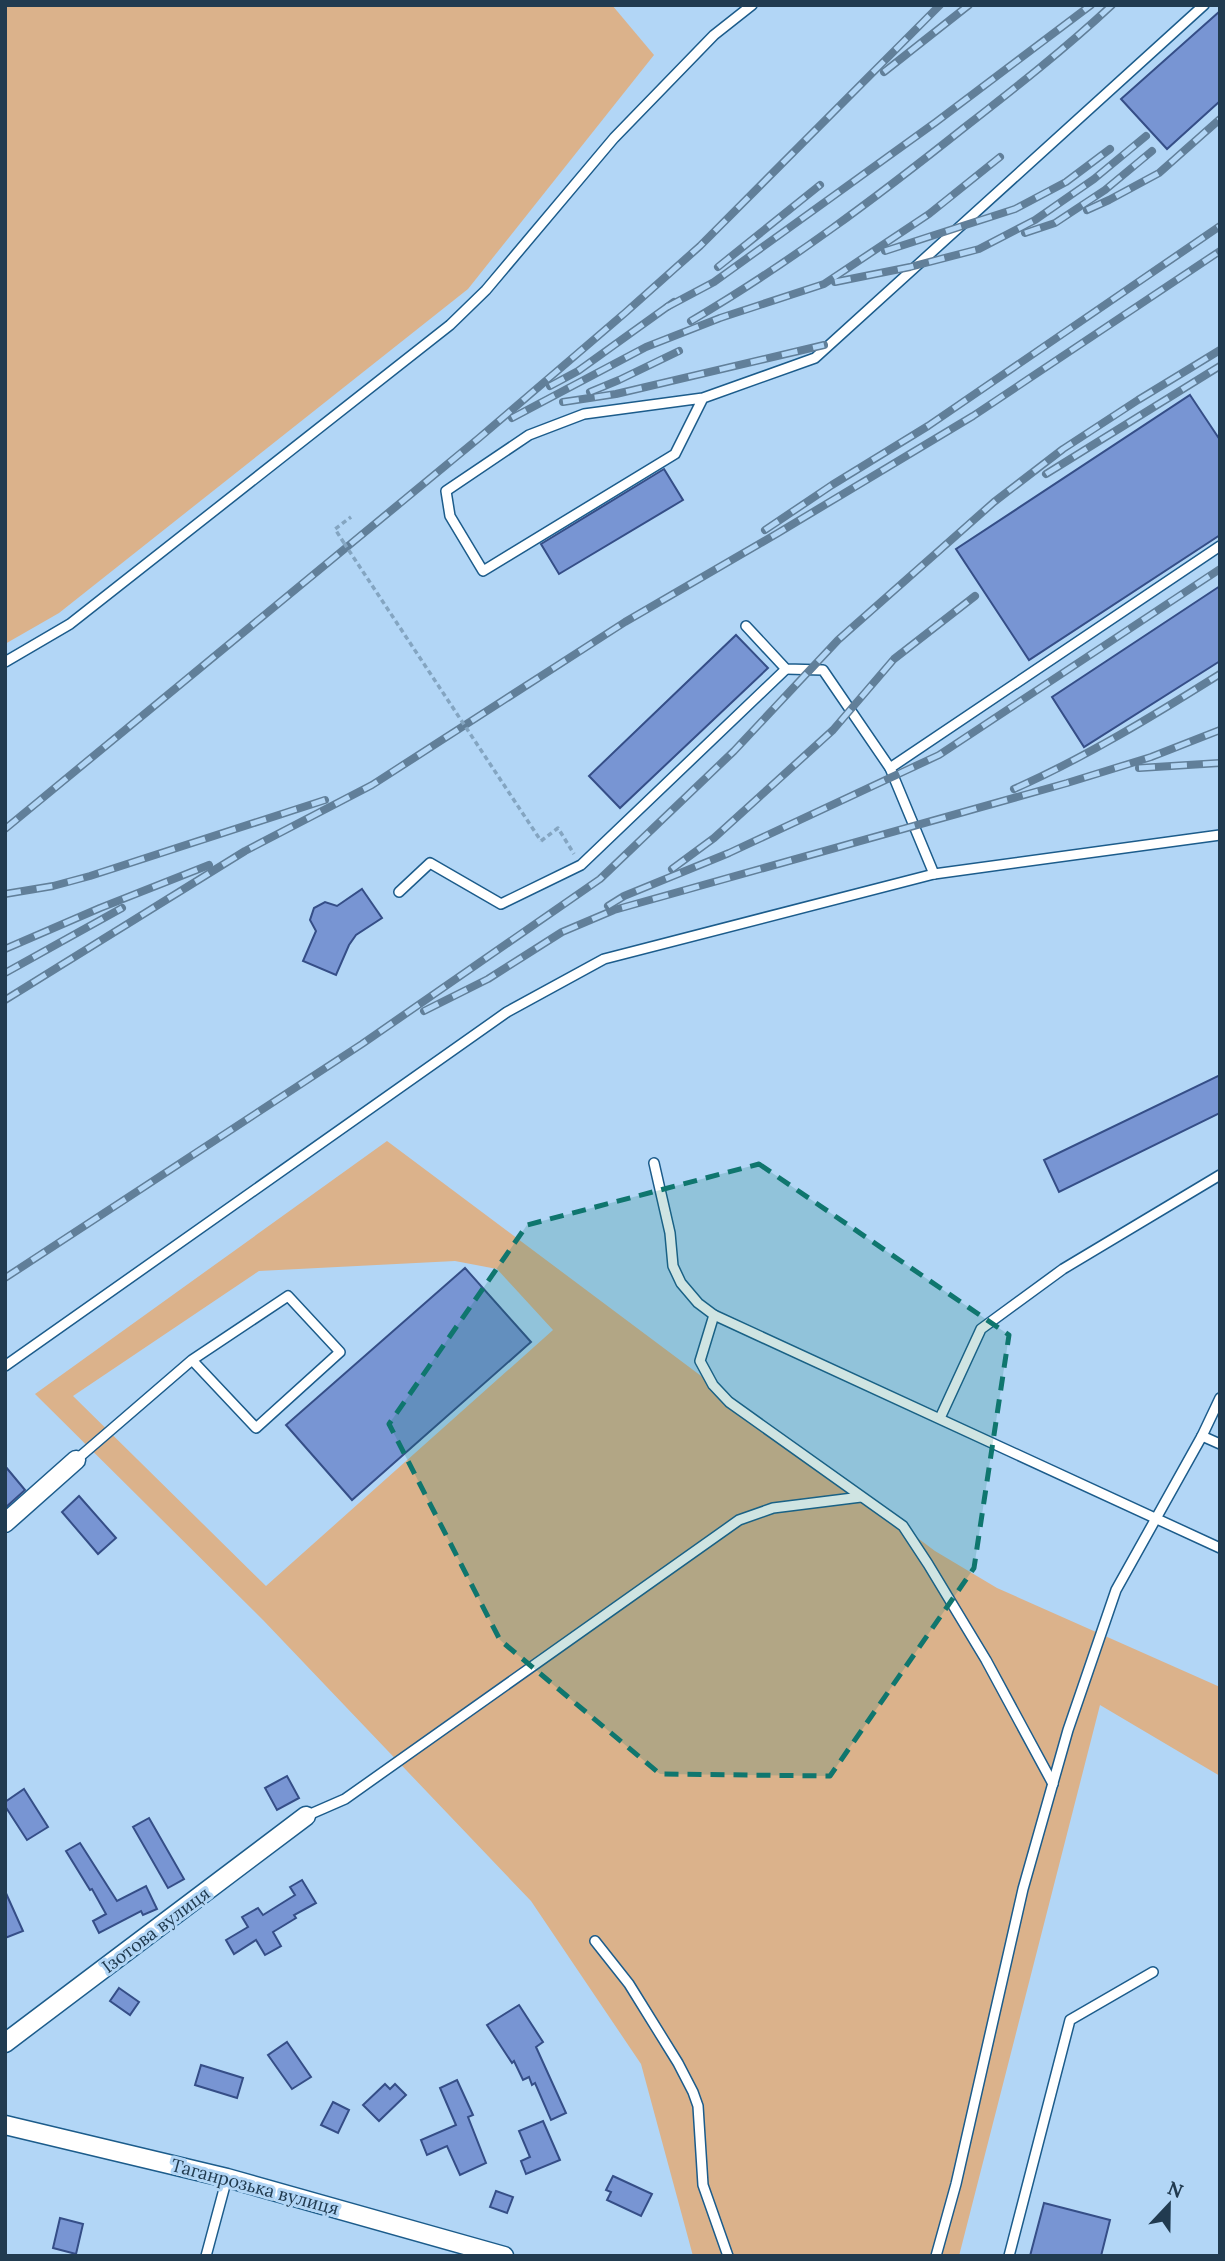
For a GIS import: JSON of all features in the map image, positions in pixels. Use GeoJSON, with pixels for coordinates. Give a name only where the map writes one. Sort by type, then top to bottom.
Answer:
{"type":"FeatureCollection","features":[{"type":"Feature","properties":{"kind":"street"},"geometry":{"type":"LineString","coordinates":[[5,1523],[76,1460]]}},
{"type":"Feature","properties":{"kind":"street","name":"Ізотова вулиця"},"geometry":{"type":"LineString","coordinates":[[5,2043],[306,1816]]}},
{"type":"Feature","properties":{"kind":"street","name":"Таганрозька вулиця"},"geometry":{"type":"LineString","coordinates":[[5,2125],[228,2178],[503,2256]]}},
{"type":"Feature","properties":{"kind":"lane"},"geometry":{"type":"LineString","coordinates":[[5,662],[70,624],[450,325],[485,290],[614,138],[714,35],[752,5]]}},
{"type":"Feature","properties":{"kind":"lane"},"geometry":{"type":"LineString","coordinates":[[703,398],[675,454],[483,571],[450,516],[446,491],[528,435],[584,414],[703,398],[815,358],[1204,5]]}},
{"type":"Feature","properties":{"kind":"lane"},"geometry":{"type":"LineString","coordinates":[[890,768],[1220,546]]}},
{"type":"Feature","properties":{"kind":"lane"},"geometry":{"type":"LineString","coordinates":[[746,626],[786,669]]}},
{"type":"Feature","properties":{"kind":"lane"},"geometry":{"type":"LineString","coordinates":[[399,892],[430,863],[501,904],[581,864],[786,669],[823,670],[890,768],[934,874]]}},
{"type":"Feature","properties":{"kind":"lane"},"geometry":{"type":"LineString","coordinates":[[5,1366],[507,1012],[604,959],[934,874],[1220,835]]}},
{"type":"Feature","properties":{"kind":"lane"},"geometry":{"type":"LineString","coordinates":[[654,1163],[670,1233],[673,1266],[681,1283],[698,1303],[714,1315],[1220,1548]]}},
{"type":"Feature","properties":{"kind":"lane"},"geometry":{"type":"LineString","coordinates":[[940,1418],[981,1329],[1063,1269],[1220,1175]]}},
{"type":"Feature","properties":{"kind":"lane"},"geometry":{"type":"LineString","coordinates":[[76,1460],[192,1360],[288,1296],[340,1352],[256,1428],[192,1360]]}},
{"type":"Feature","properties":{"kind":"lane"},"geometry":{"type":"LineString","coordinates":[[714,1315],[700,1361],[713,1385],[729,1402],[903,1526],[986,1660],[1053,1784]]}},
{"type":"Feature","properties":{"kind":"lane"},"geometry":{"type":"LineString","coordinates":[[936,2256],[956,2184],[1023,1889],[1068,1730],[1116,1590],[1202,1436],[1220,1398]]}},
{"type":"Feature","properties":{"kind":"lane"},"geometry":{"type":"LineString","coordinates":[[1202,1436],[1220,1444]]}},
{"type":"Feature","properties":{"kind":"lane"},"geometry":{"type":"LineString","coordinates":[[306,1816],[345,1799],[740,1520],[773,1508],[861,1497]]}},
{"type":"Feature","properties":{"kind":"lane"},"geometry":{"type":"LineString","coordinates":[[595,1941],[629,1984],[693,2092],[698,2106],[703,2185],[728,2256]]}},
{"type":"Feature","properties":{"kind":"lane"},"geometry":{"type":"LineString","coordinates":[[1009,2256],[1070,2020],[1153,1972]]}},
{"type":"Feature","properties":{"kind":"lane"},"geometry":{"type":"LineString","coordinates":[[206,2256],[228,2178]]}},
{"type":"Feature","properties":{"kind":"path"},"geometry":{"type":"LineString","coordinates":[[351,517],[335,529],[541,841],[558,828],[581,864]]}},
{"type":"Feature","properties":{"kind":"highlighted area"},"geometry":{"type":"Polygon","coordinates":[[[759,1164],[1009,1335],[974,1568],[830,1776],[660,1774],[500,1640],[389,1424],[527,1225],[759,1164]]]}},
{"type":"Feature","properties":{"kind":"shaded area"},"geometry":{"type":"Polygon","coordinates":[[[5,5],[612,5],[654,55],[468,289],[59,613],[5,644],[5,5]]]}},
{"type":"Feature","properties":{"kind":"shaded area"},"geometry":{"type":"Polygon","coordinates":[[[387,1141],[935,1551],[997,1588],[1220,1687],[1220,1776],[1100,1705],[959,2256],[693,2256],[641,2064],[531,1901],[263,1620],[35,1394],[387,1141]],[[455,1261],[259,1271],[73,1396],[266,1586],[553,1330],[497,1269],[455,1261]]]}},
{"type":"Feature","properties":{"kind":"building"},"geometry":{"type":"Polygon","coordinates":[[[1220,11],[1220,101],[1167,149],[1121,99],[1220,11]]]}},
{"type":"Feature","properties":{"kind":"building"},"geometry":{"type":"Polygon","coordinates":[[[1190,395],[1220,440],[1220,535],[1029,660],[956,549],[1190,395]]]}},
{"type":"Feature","properties":{"kind":"building"},"geometry":{"type":"Polygon","coordinates":[[[664,469],[683,500],[559,574],[541,544],[664,469]]]}},
{"type":"Feature","properties":{"kind":"building"},"geometry":{"type":"Polygon","coordinates":[[[1220,586],[1220,661],[1084,747],[1052,697],[1220,586]]]}},
{"type":"Feature","properties":{"kind":"building"},"geometry":{"type":"Polygon","coordinates":[[[736,635],[768,668],[620,808],[589,776],[736,635]]]}},
{"type":"Feature","properties":{"kind":"building"},"geometry":{"type":"Polygon","coordinates":[[[362,889],[382,918],[356,935],[336,975],[303,961],[316,931],[310,920],[314,908],[325,902],[337,906],[362,889]]]}},
{"type":"Feature","properties":{"kind":"building"},"geometry":{"type":"Polygon","coordinates":[[[1220,1075],[1220,1113],[1059,1192],[1044,1160],[1220,1075]]]}},
{"type":"Feature","properties":{"kind":"building"},"geometry":{"type":"Polygon","coordinates":[[[465,1268],[531,1342],[352,1500],[286,1425],[465,1268]]]}},
{"type":"Feature","properties":{"kind":"building"},"geometry":{"type":"Polygon","coordinates":[[[5,1466],[25,1490],[5,1508],[5,1466]]]}},
{"type":"Feature","properties":{"kind":"building"},"geometry":{"type":"Polygon","coordinates":[[[79,1496],[116,1538],[98,1554],[62,1512],[79,1496]]]}},
{"type":"Feature","properties":{"kind":"building"},"geometry":{"type":"Polygon","coordinates":[[[287,1776],[299,1798],[277,1810],[265,1788],[287,1776]]]}},
{"type":"Feature","properties":{"kind":"building"},"geometry":{"type":"Polygon","coordinates":[[[24,1789],[48,1827],[27,1840],[5,1806],[5,1802],[24,1789]]]}},
{"type":"Feature","properties":{"kind":"building"},"geometry":{"type":"Polygon","coordinates":[[[149,1818],[184,1879],[168,1888],[133,1827],[149,1818]]]}},
{"type":"Feature","properties":{"kind":"building"},"geometry":{"type":"Polygon","coordinates":[[[80,1843],[117,1901],[146,1886],[157,1909],[143,1915],[141,1911],[99,1933],[93,1921],[106,1914],[66,1851],[80,1843]]]}},
{"type":"Feature","properties":{"kind":"building"},"geometry":{"type":"Polygon","coordinates":[[[302,1880],[316,1903],[294,1915],[296,1918],[273,1932],[281,1946],[265,1955],[256,1940],[234,1954],[226,1940],[248,1927],[242,1917],[258,1908],[263,1915],[295,1895],[290,1887],[302,1880]]]}},
{"type":"Feature","properties":{"kind":"building"},"geometry":{"type":"Polygon","coordinates":[[[5,1891],[23,1931],[5,1938],[5,1891]]]}},
{"type":"Feature","properties":{"kind":"building"},"geometry":{"type":"Polygon","coordinates":[[[119,1988],[139,2002],[130,2015],[110,2001],[119,1988]]]}},
{"type":"Feature","properties":{"kind":"building"},"geometry":{"type":"Polygon","coordinates":[[[519,2005],[543,2042],[536,2047],[566,2113],[551,2120],[535,2083],[532,2085],[529,2077],[523,2080],[514,2061],[512,2063],[487,2025],[519,2005]]]}},
{"type":"Feature","properties":{"kind":"building"},"geometry":{"type":"Polygon","coordinates":[[[287,2042],[311,2077],[292,2089],[268,2055],[287,2042]]]}},
{"type":"Feature","properties":{"kind":"building"},"geometry":{"type":"Polygon","coordinates":[[[201,2065],[243,2078],[237,2098],[195,2085],[201,2065]]]}},
{"type":"Feature","properties":{"kind":"building"},"geometry":{"type":"Polygon","coordinates":[[[457,2080],[473,2115],[468,2117],[486,2163],[460,2175],[447,2146],[427,2155],[421,2140],[456,2125],[440,2088],[457,2080]]]}},
{"type":"Feature","properties":{"kind":"building"},"geometry":{"type":"Polygon","coordinates":[[[385,2084],[390,2089],[395,2084],[406,2095],[379,2121],[363,2105],[385,2084]]]}},
{"type":"Feature","properties":{"kind":"building"},"geometry":{"type":"Polygon","coordinates":[[[333,2102],[349,2110],[338,2133],[321,2125],[333,2102]]]}},
{"type":"Feature","properties":{"kind":"building"},"geometry":{"type":"Polygon","coordinates":[[[543,2121],[560,2160],[526,2174],[521,2161],[530,2157],[519,2131],[543,2121]]]}},
{"type":"Feature","properties":{"kind":"building"},"geometry":{"type":"Polygon","coordinates":[[[613,2176],[652,2194],[641,2216],[607,2200],[611,2192],[606,2190],[613,2176]]]}},
{"type":"Feature","properties":{"kind":"building"},"geometry":{"type":"Polygon","coordinates":[[[496,2191],[513,2197],[507,2213],[490,2207],[496,2191]]]}},
{"type":"Feature","properties":{"kind":"building"},"geometry":{"type":"Polygon","coordinates":[[[1044,2203],[1110,2220],[1101,2256],[1030,2256],[1044,2203]]]}},
{"type":"Feature","properties":{"kind":"building"},"geometry":{"type":"Polygon","coordinates":[[[60,2218],[83,2224],[76,2254],[53,2248],[60,2218]]]}},
{"type":"Feature","properties":{"kind":"railway"},"geometry":{"type":"LineString","coordinates":[[5,829],[479,438],[626,312],[700,246],[940,5]]}},
{"type":"Feature","properties":{"kind":"railway"},"geometry":{"type":"LineString","coordinates":[[884,72],[969,5]]}},
{"type":"Feature","properties":{"kind":"railway"},"geometry":{"type":"LineString","coordinates":[[667,307],[714,282],[936,122],[1091,5]]}},
{"type":"Feature","properties":{"kind":"railway"},"geometry":{"type":"LineString","coordinates":[[691,321],[797,253],[865,204],[1021,83],[1112,5]]}},
{"type":"Feature","properties":{"kind":"railway"},"geometry":{"type":"LineString","coordinates":[[1087,210],[1159,173],[1220,119]]}},
{"type":"Feature","properties":{"kind":"railway"},"geometry":{"type":"LineString","coordinates":[[835,282],[910,267],[979,249],[1035,220],[1094,179],[1146,136]]}},
{"type":"Feature","properties":{"kind":"railway"},"geometry":{"type":"LineString","coordinates":[[885,251],[1015,209],[1066,182],[1110,149]]}},
{"type":"Feature","properties":{"kind":"railway"},"geometry":{"type":"LineString","coordinates":[[1025,233],[1055,223],[1105,190],[1152,151]]}},
{"type":"Feature","properties":{"kind":"railway"},"geometry":{"type":"LineString","coordinates":[[512,418],[646,347],[720,318],[824,284],[929,214],[1000,157]]}},
{"type":"Feature","properties":{"kind":"railway"},"geometry":{"type":"LineString","coordinates":[[718,267],[820,185]]}},
{"type":"Feature","properties":{"kind":"railway"},"geometry":{"type":"LineString","coordinates":[[765,530],[928,426],[1220,226]]}},
{"type":"Feature","properties":{"kind":"railway"},"geometry":{"type":"LineString","coordinates":[[5,1000],[245,851],[372,785],[625,622],[973,416],[1220,251]]}},
{"type":"Feature","properties":{"kind":"railway"},"geometry":{"type":"LineString","coordinates":[[550,386],[578,371],[674,302]]}},
{"type":"Feature","properties":{"kind":"railway"},"geometry":{"type":"LineString","coordinates":[[563,402],[616,394],[824,345]]}},
{"type":"Feature","properties":{"kind":"railway"},"geometry":{"type":"LineString","coordinates":[[5,1278],[362,1044],[600,879],[734,751],[838,640],[994,502],[1063,449],[1220,350]]}},
{"type":"Feature","properties":{"kind":"railway"},"geometry":{"type":"LineString","coordinates":[[590,392],[679,351]]}},
{"type":"Feature","properties":{"kind":"railway"},"geometry":{"type":"LineString","coordinates":[[1046,474],[1220,366]]}},
{"type":"Feature","properties":{"kind":"railway"},"geometry":{"type":"LineString","coordinates":[[608,906],[624,896],[729,853],[939,755],[1220,569]]}},
{"type":"Feature","properties":{"kind":"railway"},"geometry":{"type":"LineString","coordinates":[[672,869],[714,838],[833,730],[894,659],[975,596]]}},
{"type":"Feature","properties":{"kind":"railway"},"geometry":{"type":"LineString","coordinates":[[1014,789],[1093,750],[1220,674]]}},
{"type":"Feature","properties":{"kind":"railway"},"geometry":{"type":"LineString","coordinates":[[424,1011],[488,979],[562,932],[614,910],[1067,783],[1151,757],[1220,730]]}},
{"type":"Feature","properties":{"kind":"railway"},"geometry":{"type":"LineString","coordinates":[[1139,768],[1220,763]]}},
{"type":"Feature","properties":{"kind":"railway"},"geometry":{"type":"LineString","coordinates":[[5,894],[53,886],[90,876],[325,800]]}},
{"type":"Feature","properties":{"kind":"railway"},"geometry":{"type":"LineString","coordinates":[[5,949],[209,865]]}},
{"type":"Feature","properties":{"kind":"railway"},"geometry":{"type":"LineString","coordinates":[[5,973],[122,908]]}}]}
